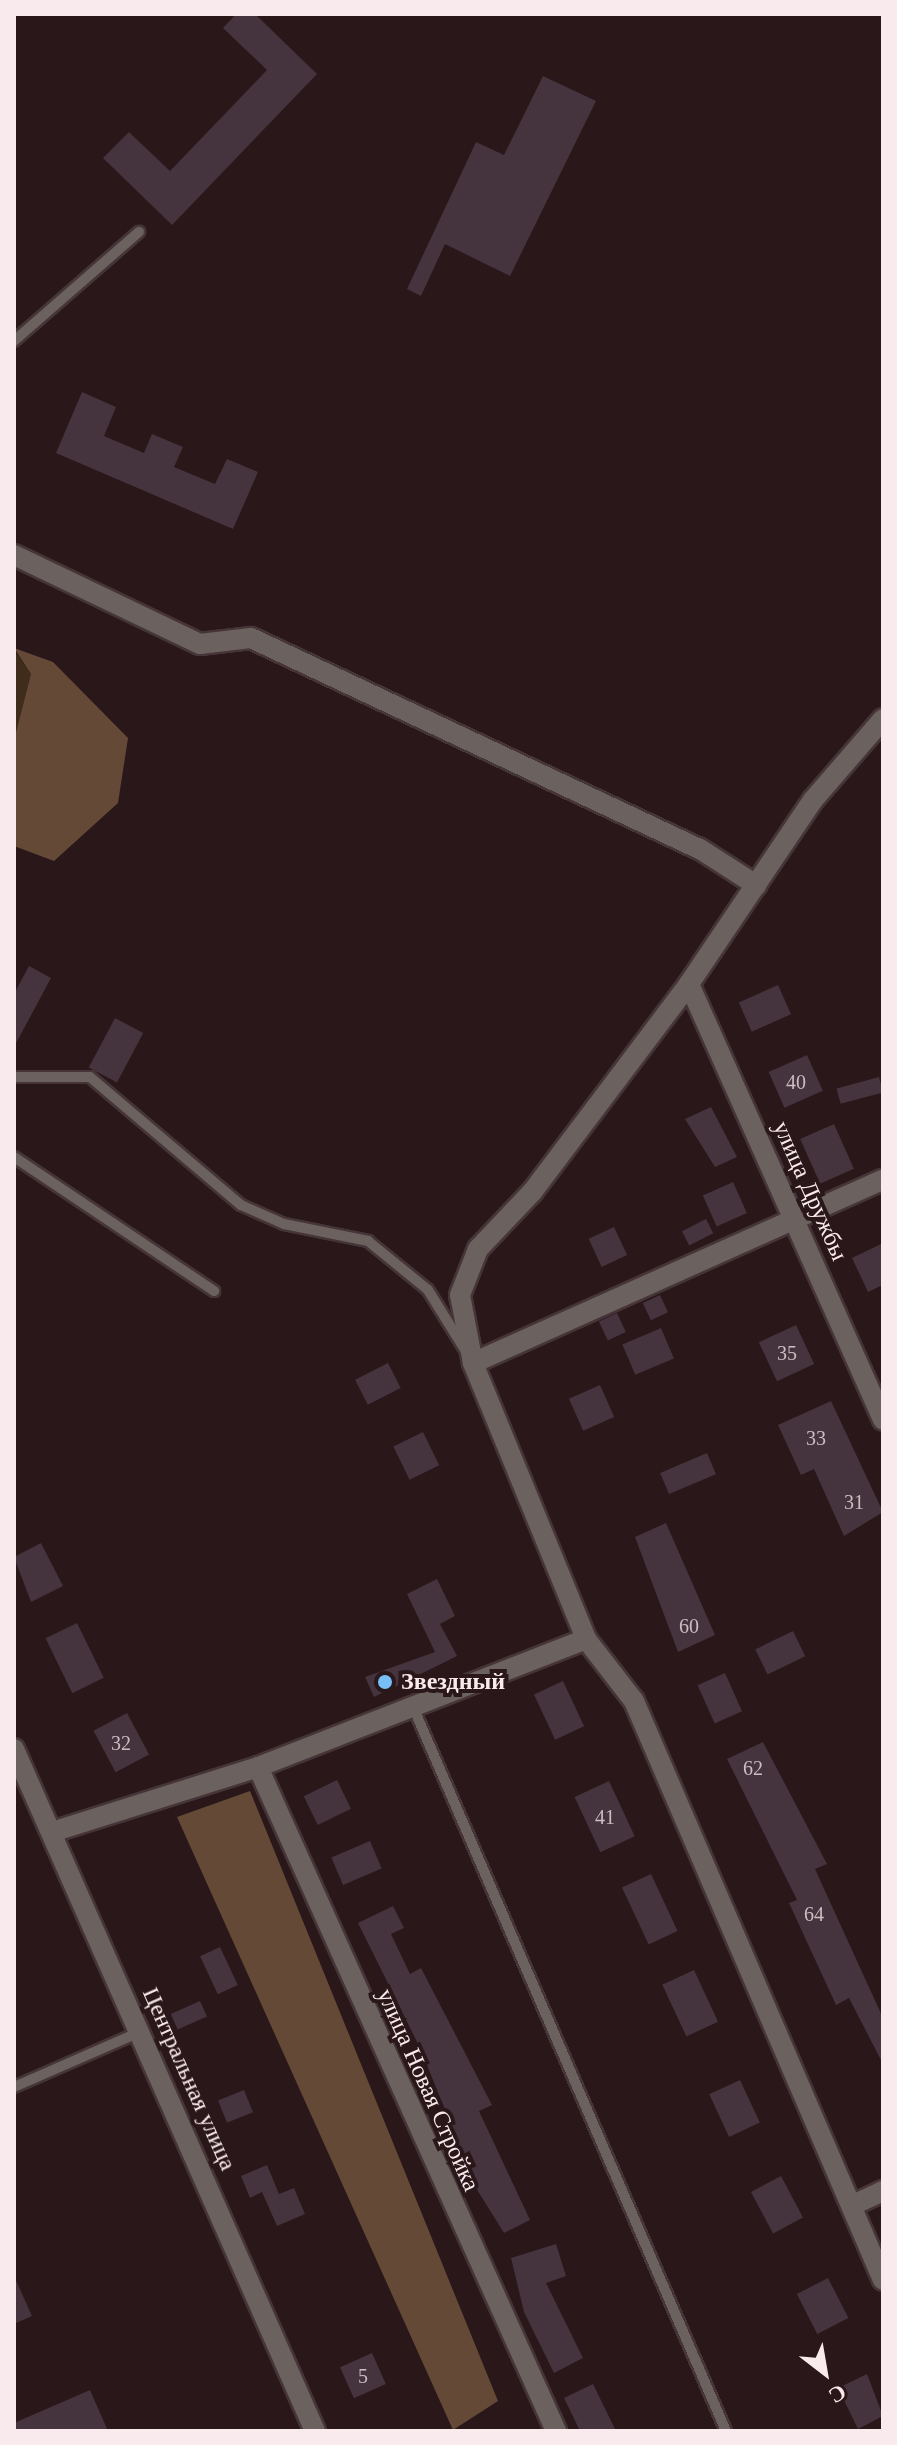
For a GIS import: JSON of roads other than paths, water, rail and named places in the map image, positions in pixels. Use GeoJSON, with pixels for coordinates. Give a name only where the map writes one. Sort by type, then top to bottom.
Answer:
{"type":"FeatureCollection","features":[{"type":"Feature","properties":{"kind":"street"},"geometry":{"type":"LineString","coordinates":[[14,555],[200,644],[251,638],[700,849],[756,885]]}},
{"type":"Feature","properties":{"kind":"street"},"geometry":{"type":"LineString","coordinates":[[881,730],[813,800],[689,984],[533,1191],[478,1249],[460,1295],[473,1363],[586,1639],[634,1701],[855,2204],[883,2280]]}},
{"type":"Feature","properties":{"kind":"street","name":"улица Дружбы"},"geometry":{"type":"LineString","coordinates":[[689,984],[883,1420]]}},
{"type":"Feature","properties":{"kind":"street"},"geometry":{"type":"LineString","coordinates":[[473,1363],[883,1180]]}},
{"type":"Feature","properties":{"kind":"street"},"geometry":{"type":"LineString","coordinates":[[52,1832],[258,1767],[586,1639]]}},
{"type":"Feature","properties":{"kind":"street","name":"Центральная улица"},"geometry":{"type":"LineString","coordinates":[[14,1749],[315,2431]]}},
{"type":"Feature","properties":{"kind":"street","name":"улица Новая Стройка"},"geometry":{"type":"LineString","coordinates":[[258,1767],[556,2431]]}},
{"type":"Feature","properties":{"kind":"street"},"geometry":{"type":"LineString","coordinates":[[855,2204],[883,2191]]}},
{"type":"Feature","properties":{"kind":"lane"},"geometry":{"type":"LineString","coordinates":[[14,341],[139,232]]}},
{"type":"Feature","properties":{"kind":"lane"},"geometry":{"type":"LineString","coordinates":[[14,1077],[90,1077],[241,1205],[284,1224],[368,1241],[428,1290],[473,1363]]}},
{"type":"Feature","properties":{"kind":"lane"},"geometry":{"type":"LineString","coordinates":[[14,1157],[214,1291]]}},
{"type":"Feature","properties":{"kind":"lane"},"geometry":{"type":"LineString","coordinates":[[413,1707],[726,2431]]}},
{"type":"Feature","properties":{"kind":"lane"},"geometry":{"type":"LineString","coordinates":[[14,2087],[140,2032]]}},
{"type":"Feature","properties":{"kind":"place","name":"Звездный"},"geometry":{"type":"Point","coordinates":[385,1682]}}]}
